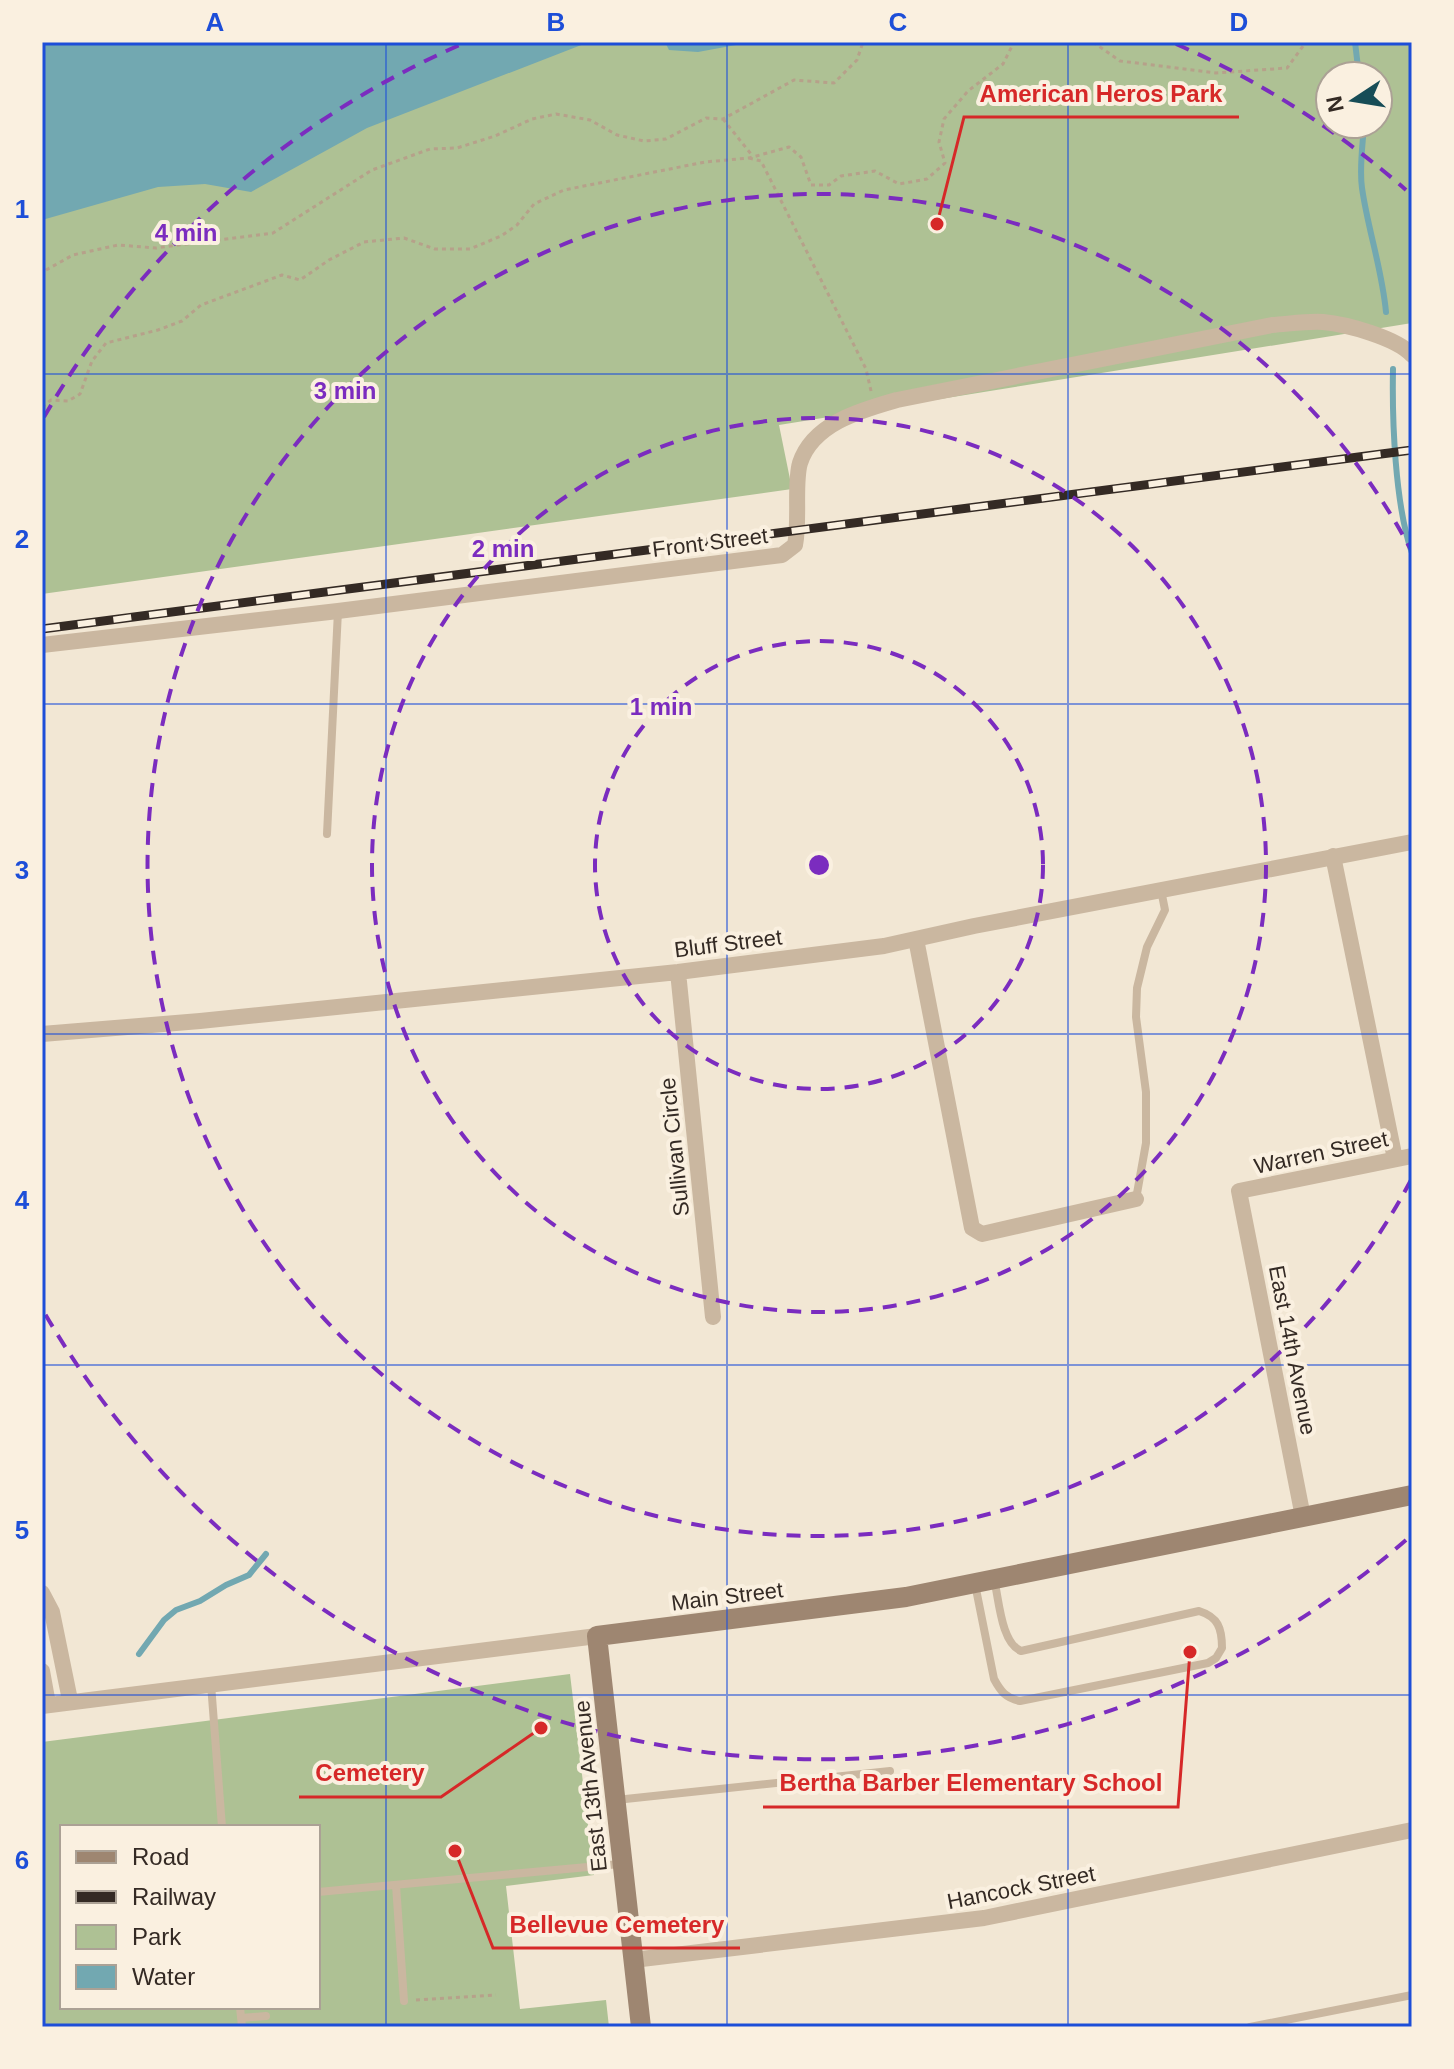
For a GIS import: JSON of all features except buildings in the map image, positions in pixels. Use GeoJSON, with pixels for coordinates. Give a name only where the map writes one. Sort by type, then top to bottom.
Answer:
{"type":"FeatureCollection","features":[{"type":"Feature","properties":{"kind":"street","name":"Front Street"},"geometry":{"type":"LineString","coordinates":[[42,645],[782,555],[795,545],[800,464],[810,445],[832,425],[857,411],[1272,325],[1323,322],[1365,331],[1406,348],[1412,355]]}},
{"type":"Feature","properties":{"kind":"street","name":"Bluff Street"},"geometry":{"type":"LineString","coordinates":[[42,1034],[678,972],[884,946],[1412,842]]}},
{"type":"Feature","properties":{"kind":"street"},"geometry":{"type":"LineString","coordinates":[[1333,856],[1404,1157]]}},
{"type":"Feature","properties":{"kind":"street"},"geometry":{"type":"LineString","coordinates":[[916,939],[972,1228],[982,1234],[1136,1199]]}},
{"type":"Feature","properties":{"kind":"street","name":"Sullivan Circle"},"geometry":{"type":"LineString","coordinates":[[678,972],[713,1317]]}},
{"type":"Feature","properties":{"kind":"street","name":"Warren Street"},"geometry":{"type":"LineString","coordinates":[[1239,1191],[1404,1157]]}},
{"type":"Feature","properties":{"kind":"street","name":"East 14th Avenue"},"geometry":{"type":"LineString","coordinates":[[1239,1191],[1303,1517]]}},
{"type":"Feature","properties":{"kind":"street","name":"Main Street"},"geometry":{"type":"LineString","coordinates":[[45,1705],[855,1605],[1412,1495]]}},
{"type":"Feature","properties":{"kind":"street"},"geometry":{"type":"LineString","coordinates":[[42,1593],[52,1612],[70,1700]]}},
{"type":"Feature","properties":{"kind":"street","name":"East 13th Avenue"},"geometry":{"type":"LineString","coordinates":[[597,1636],[641,2027]]}},
{"type":"Feature","properties":{"kind":"street"},"geometry":{"type":"LineString","coordinates":[[42,1671],[45,1705]]}},
{"type":"Feature","properties":{"kind":"street","name":"Hancock Street"},"geometry":{"type":"LineString","coordinates":[[633,1960],[970,1921],[1412,1830]]}},
{"type":"Feature","properties":{"kind":"lane"},"geometry":{"type":"LineString","coordinates":[[327,834],[338,611]]}},
{"type":"Feature","properties":{"kind":"lane"},"geometry":{"type":"LineString","coordinates":[[1136,1199],[1146,1143],[1146,1104],[1136,1017],[1137,988],[1147,947],[1165,910],[1161,890]]}},
{"type":"Feature","properties":{"kind":"lane"},"geometry":{"type":"LineString","coordinates":[[984,1581],[1007,1640],[1021,1651],[1199,1611],[1218,1622],[1222,1648],[1216,1658],[1208,1663],[1020,1701],[1008,1698],[994,1679],[984,1581]]}},
{"type":"Feature","properties":{"kind":"lane"},"geometry":{"type":"LineString","coordinates":[[211,1683],[222,1825]]}},
{"type":"Feature","properties":{"kind":"lane"},"geometry":{"type":"LineString","coordinates":[[615,1800],[890,1771]]}},
{"type":"Feature","properties":{"kind":"lane"},"geometry":{"type":"LineString","coordinates":[[320,1892],[623,1863]]}},
{"type":"Feature","properties":{"kind":"lane"},"geometry":{"type":"LineString","coordinates":[[396,1885],[404,2001]]}},
{"type":"Feature","properties":{"kind":"lane"},"geometry":{"type":"LineString","coordinates":[[1250,2027],[1412,1995]]}},
{"type":"Feature","properties":{"kind":"lane"},"geometry":{"type":"LineString","coordinates":[[241,2022],[266,2016]]}},
{"type":"Feature","properties":{"kind":"path"},"geometry":{"type":"LineString","coordinates":[[42,277],[46,270],[73,255],[118,245],[156,248],[273,233],[372,170],[430,149],[457,148],[532,119],[556,114],[590,120],[617,135],[644,141],[666,139],[706,118],[723,119],[794,80],[834,83],[857,60],[863,42]]}},
{"type":"Feature","properties":{"kind":"path"},"geometry":{"type":"LineString","coordinates":[[42,407],[51,400],[68,401],[80,394],[92,361],[106,343],[170,326],[182,321],[201,305],[282,275],[300,280],[364,242],[404,238],[435,249],[470,249],[501,236],[517,225],[534,204],[564,190],[705,162],[751,157],[789,147],[801,157],[811,185],[829,185],[841,176],[875,171],[899,184],[927,179],[945,163],[939,142],[944,119],[968,91],[1003,64],[1014,42]]}},
{"type":"Feature","properties":{"kind":"path"},"geometry":{"type":"LineString","coordinates":[[1093,42],[1120,61],[1216,73],[1287,68],[1306,42]]}},
{"type":"Feature","properties":{"kind":"path"},"geometry":{"type":"LineString","coordinates":[[723,119],[751,157],[761,161],[866,369],[874,406]]}},
{"type":"Feature","properties":{"kind":"path"},"geometry":{"type":"LineString","coordinates":[[416,2000],[496,1995]]}},
{"type":"Feature","properties":{"kind":"green space"},"geometry":{"type":"Polygon","coordinates":[[[429,42],[1412,42],[1412,323],[779,425],[792,489],[42,594],[42,168],[429,42]]]}},
{"type":"Feature","properties":{"kind":"green space"},"geometry":{"type":"Polygon","coordinates":[[[570,1674],[594,1875],[506,1886],[520,2009],[606,2000],[609,2027],[42,2027],[42,1742],[570,1674]]]}},
{"type":"Feature","properties":{"kind":"water"},"geometry":{"type":"Polygon","coordinates":[[[42,42],[589,42],[367,128],[251,192],[205,184],[158,187],[42,220],[42,42]]]}},
{"type":"Feature","properties":{"kind":"water"},"geometry":{"type":"Polygon","coordinates":[[[665,42],[752,42],[698,52],[669,50],[665,42]]]}},
{"type":"Feature","properties":{"kind":"waterway"},"geometry":{"type":"LineString","coordinates":[[1355,42],[1357,60]]}},
{"type":"Feature","properties":{"kind":"waterway"},"geometry":{"type":"LineString","coordinates":[[1363,140],[1362,188],[1386,312]]}},
{"type":"Feature","properties":{"kind":"waterway"},"geometry":{"type":"LineString","coordinates":[[1393,369],[1398,487],[1412,553]]}},
{"type":"Feature","properties":{"kind":"waterway"},"geometry":{"type":"LineString","coordinates":[[139,1654],[164,1620],[176,1610],[249,1575],[266,1554]]}},
{"type":"Feature","properties":{"kind":"railway"},"geometry":{"type":"LineString","coordinates":[[42,629],[1412,450]]}},
{"type":"Feature","properties":{"kind":"place","name":"American Heros Park"},"geometry":{"type":"Point","coordinates":[937,224]}},
{"type":"Feature","properties":{"kind":"place","name":"Bertha Barber Elementary School"},"geometry":{"type":"Point","coordinates":[1190,1652]}},
{"type":"Feature","properties":{"kind":"place","name":"Cemetery"},"geometry":{"type":"Point","coordinates":[541,1728]}},
{"type":"Feature","properties":{"kind":"place","name":"Bellevue Cemetery"},"geometry":{"type":"Point","coordinates":[455,1851]}}]}
